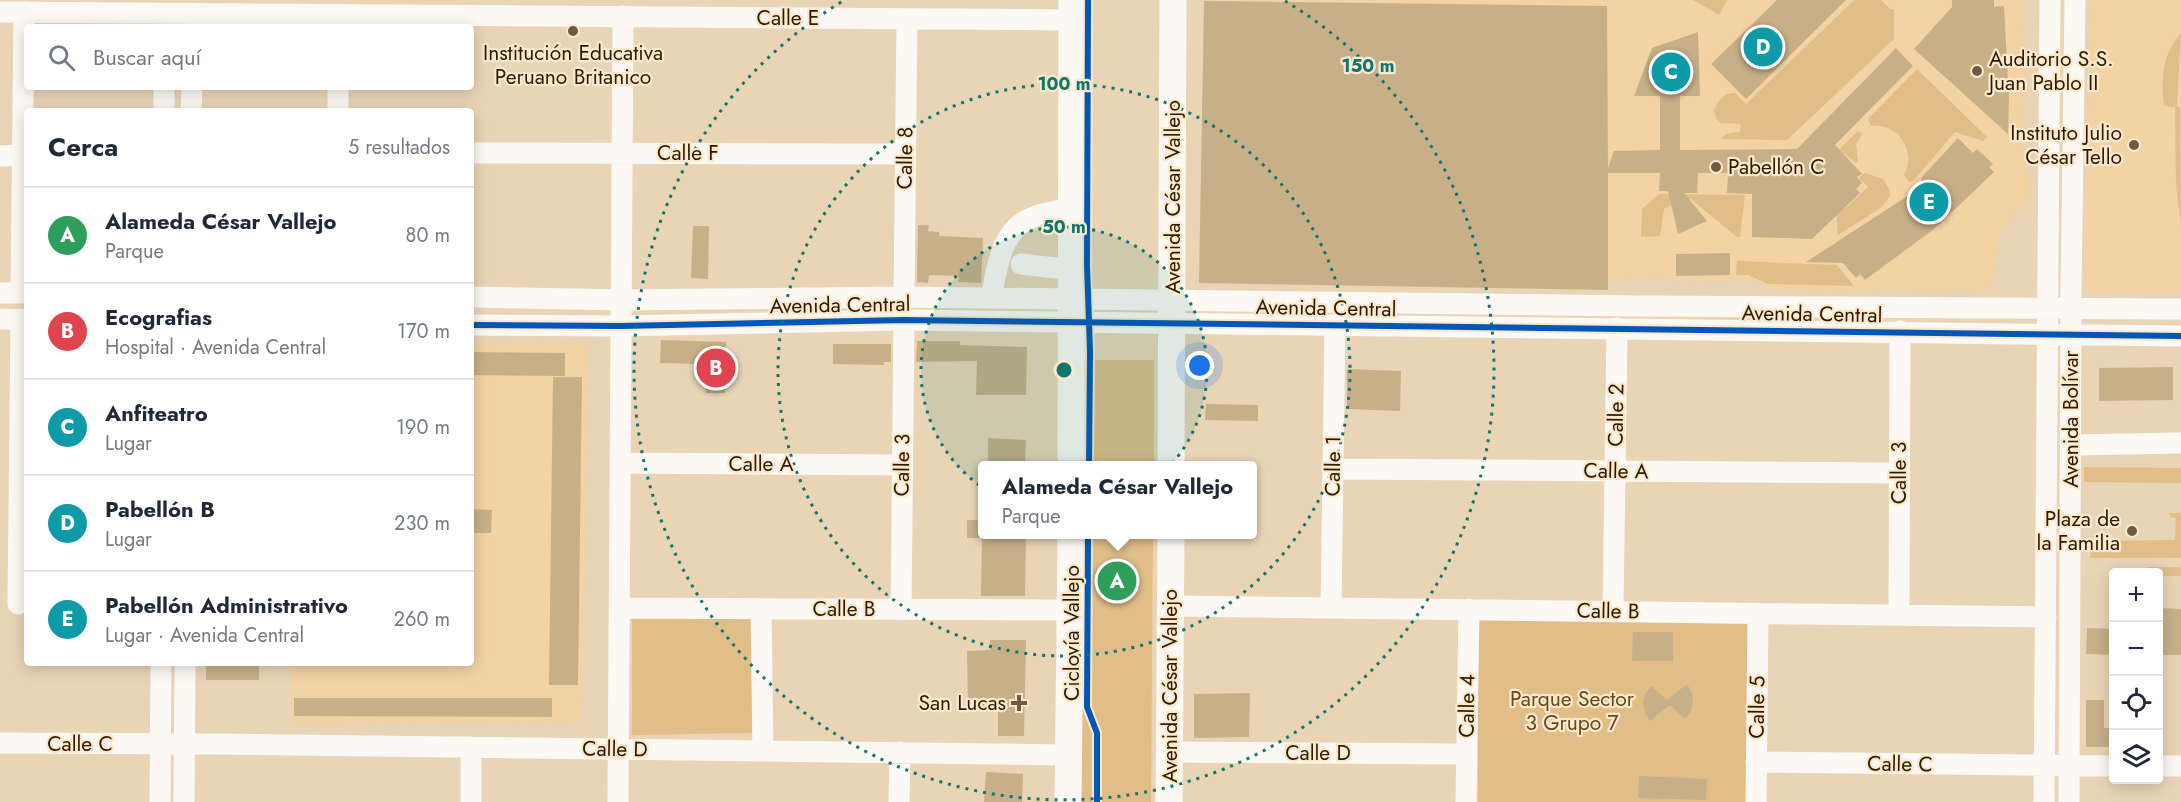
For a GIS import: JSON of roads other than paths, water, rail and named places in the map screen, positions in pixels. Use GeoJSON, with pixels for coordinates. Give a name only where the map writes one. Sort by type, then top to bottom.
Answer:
{"type":"FeatureCollection","features":[{"type":"Feature","properties":{"kind":"main road","name":"Avenida César Vallejo"},"geometry":{"type":"LineString","coordinates":[[1172,461],[1173,0]]}},
{"type":"Feature","properties":{"kind":"main road"},"geometry":{"type":"LineString","coordinates":[[1071,461],[1072,10]]}},
{"type":"Feature","properties":{"kind":"main road"},"geometry":{"type":"LineString","coordinates":[[1068,802],[1071,539]]}},
{"type":"Feature","properties":{"kind":"main road","name":"Avenida César Vallejo"},"geometry":{"type":"LineString","coordinates":[[1169,802],[1171,539]]}},
{"type":"Feature","properties":{"kind":"street","name":"Avenida Bolívar"},"geometry":{"type":"LineString","coordinates":[[2044,802],[2050,0]]}},
{"type":"Feature","properties":{"kind":"street","name":"Avenida Bolívar"},"geometry":{"type":"LineString","coordinates":[[2069,802],[2074,0]]}},
{"type":"Feature","properties":{"kind":"street","name":"Calle E"},"geometry":{"type":"LineString","coordinates":[[0,12],[193,13],[338,21],[480,8],[623,16],[764,9],[907,19],[1072,10]]}},
{"type":"Feature","properties":{"kind":"street"},"geometry":{"type":"LineString","coordinates":[[16,293],[22,155],[24,12]]}},
{"type":"Feature","properties":{"kind":"street"},"geometry":{"type":"LineString","coordinates":[[618,802],[623,16]]}},
{"type":"Feature","properties":{"kind":"street","name":"Calle 8"},"geometry":{"type":"LineString","coordinates":[[904,297],[907,19]]}},
{"type":"Feature","properties":{"kind":"street"},"geometry":{"type":"LineString","coordinates":[[164,90],[164,108]]}},
{"type":"Feature","properties":{"kind":"street"},"geometry":{"type":"LineString","coordinates":[[191,108],[192,90]]}},
{"type":"Feature","properties":{"kind":"street"},"geometry":{"type":"LineString","coordinates":[[338,90],[338,108]]}},
{"type":"Feature","properties":{"kind":"street"},"geometry":{"type":"LineString","coordinates":[[2050,110],[2073,110]]}},
{"type":"Feature","properties":{"kind":"street","name":"Calle F"},"geometry":{"type":"LineString","coordinates":[[474,153],[905,154]]}},
{"type":"Feature","properties":{"kind":"street"},"geometry":{"type":"LineString","coordinates":[[0,156],[22,155]]}},
{"type":"Feature","properties":{"kind":"street"},"geometry":{"type":"LineString","coordinates":[[1009,263],[1002,250],[1016,228],[1030,218],[1072,208]]}},
{"type":"Feature","properties":{"kind":"street"},"geometry":{"type":"LineString","coordinates":[[1009,263],[1073,270]]}},
{"type":"Feature","properties":{"kind":"street"},"geometry":{"type":"LineString","coordinates":[[991,298],[1009,263]]}},
{"type":"Feature","properties":{"kind":"street","name":"Avenida Central"},"geometry":{"type":"LineString","coordinates":[[474,297],[621,300],[991,298],[1073,310]]}},
{"type":"Feature","properties":{"kind":"street","name":"Avenida Central"},"geometry":{"type":"LineString","coordinates":[[474,325],[621,326],[904,320],[1073,310],[2181,309]]}},
{"type":"Feature","properties":{"kind":"street","name":"Avenida Central"},"geometry":{"type":"LineString","coordinates":[[1172,311],[1335,324],[2181,336]]}},
{"type":"Feature","properties":{"kind":"street"},"geometry":{"type":"LineString","coordinates":[[15,604],[10,462],[16,319]]}},
{"type":"Feature","properties":{"kind":"street","name":"Calle 3"},"geometry":{"type":"LineString","coordinates":[[901,610],[904,320]]}},
{"type":"Feature","properties":{"kind":"street","name":"Calle 1"},"geometry":{"type":"LineString","coordinates":[[1331,608],[1335,324]]}},
{"type":"Feature","properties":{"kind":"street","name":"Calle 2"},"geometry":{"type":"LineString","coordinates":[[1613,611],[1617,328]]}},
{"type":"Feature","properties":{"kind":"street","name":"Calle 3"},"geometry":{"type":"LineString","coordinates":[[1899,615],[1900,331]]}},
{"type":"Feature","properties":{"kind":"street"},"geometry":{"type":"LineString","coordinates":[[2071,445],[2181,443]]}},
{"type":"Feature","properties":{"kind":"street","name":"Calle A"},"geometry":{"type":"LineString","coordinates":[[620,464],[902,465]]}},
{"type":"Feature","properties":{"kind":"street","name":"Calle A"},"geometry":{"type":"LineString","coordinates":[[1333,469],[1899,473]]}},
{"type":"Feature","properties":{"kind":"street","name":"Calle B"},"geometry":{"type":"LineString","coordinates":[[1170,606],[2046,617]]}},
{"type":"Feature","properties":{"kind":"street","name":"Calle B"},"geometry":{"type":"LineString","coordinates":[[619,608],[1070,610]]}},
{"type":"Feature","properties":{"kind":"street"},"geometry":{"type":"LineString","coordinates":[[761,609],[763,751]]}},
{"type":"Feature","properties":{"kind":"street","name":"Calle 4"},"geometry":{"type":"LineString","coordinates":[[1466,802],[1469,609]]}},
{"type":"Feature","properties":{"kind":"street","name":"Calle 5"},"geometry":{"type":"LineString","coordinates":[[1756,802],[1758,613]]}},
{"type":"Feature","properties":{"kind":"street"},"geometry":{"type":"LineString","coordinates":[[160,802],[161,666]]}},
{"type":"Feature","properties":{"kind":"street"},"geometry":{"type":"LineString","coordinates":[[184,802],[185,666]]}},
{"type":"Feature","properties":{"kind":"street","name":"Calle C"},"geometry":{"type":"LineString","coordinates":[[0,743],[161,744]]}},
{"type":"Feature","properties":{"kind":"street","name":"Calle D"},"geometry":{"type":"LineString","coordinates":[[161,744],[1068,755]]}},
{"type":"Feature","properties":{"kind":"street"},"geometry":{"type":"LineString","coordinates":[[471,747],[471,802]]}},
{"type":"Feature","properties":{"kind":"street"},"geometry":{"type":"LineString","coordinates":[[899,802],[900,752]]}},
{"type":"Feature","properties":{"kind":"street","name":"Calle D"},"geometry":{"type":"LineString","coordinates":[[1169,752],[1466,754]]}},
{"type":"Feature","properties":{"kind":"street","name":"Calle C"},"geometry":{"type":"LineString","coordinates":[[1756,762],[2045,765]]}},
{"type":"Feature","properties":{"kind":"street"},"geometry":{"type":"LineString","coordinates":[[2045,765],[2109,766]]}},
{"type":"Feature","properties":{"kind":"street"},"geometry":{"type":"LineString","coordinates":[[2163,766],[2181,766]]}},
{"type":"Feature","properties":{"kind":"place","name":"Institución Educativa Peruano Britanico"},"geometry":{"type":"Point","coordinates":[573,31]}},
{"type":"Feature","properties":{"kind":"place","name":"Pabellón B"},"geometry":{"type":"Point","coordinates":[1763,47]}},
{"type":"Feature","properties":{"kind":"place","name":"Auditorio S.S. Juan Pablo II"},"geometry":{"type":"Point","coordinates":[1977,71]}},
{"type":"Feature","properties":{"kind":"place","name":"Anfiteatro"},"geometry":{"type":"Point","coordinates":[1671,72]}},
{"type":"Feature","properties":{"kind":"place","name":"Instituto Julio César Tello"},"geometry":{"type":"Point","coordinates":[2134,145]}},
{"type":"Feature","properties":{"kind":"place","name":"Pabellón C"},"geometry":{"type":"Point","coordinates":[1716,167]}},
{"type":"Feature","properties":{"kind":"place","name":"Pabellón Administrativo"},"geometry":{"type":"Point","coordinates":[1929,202]}},
{"type":"Feature","properties":{"kind":"place","name":"Ecografias"},"geometry":{"type":"Point","coordinates":[716,368]}},
{"type":"Feature","properties":{"kind":"place","name":"Plaza de la Familia"},"geometry":{"type":"Point","coordinates":[2132,531]}},
{"type":"Feature","properties":{"kind":"place","name":"Alameda César Vallejo"},"geometry":{"type":"Point","coordinates":[1117,581]}},
{"type":"Feature","properties":{"kind":"place","name":"San Lucas"},"geometry":{"type":"Point","coordinates":[1019,703]}},
{"type":"Feature","properties":{"kind":"park label","name":"Parque Sector 3 Grupo 7"},"geometry":{"type":"Point","coordinates":[1572,711]}}]}
